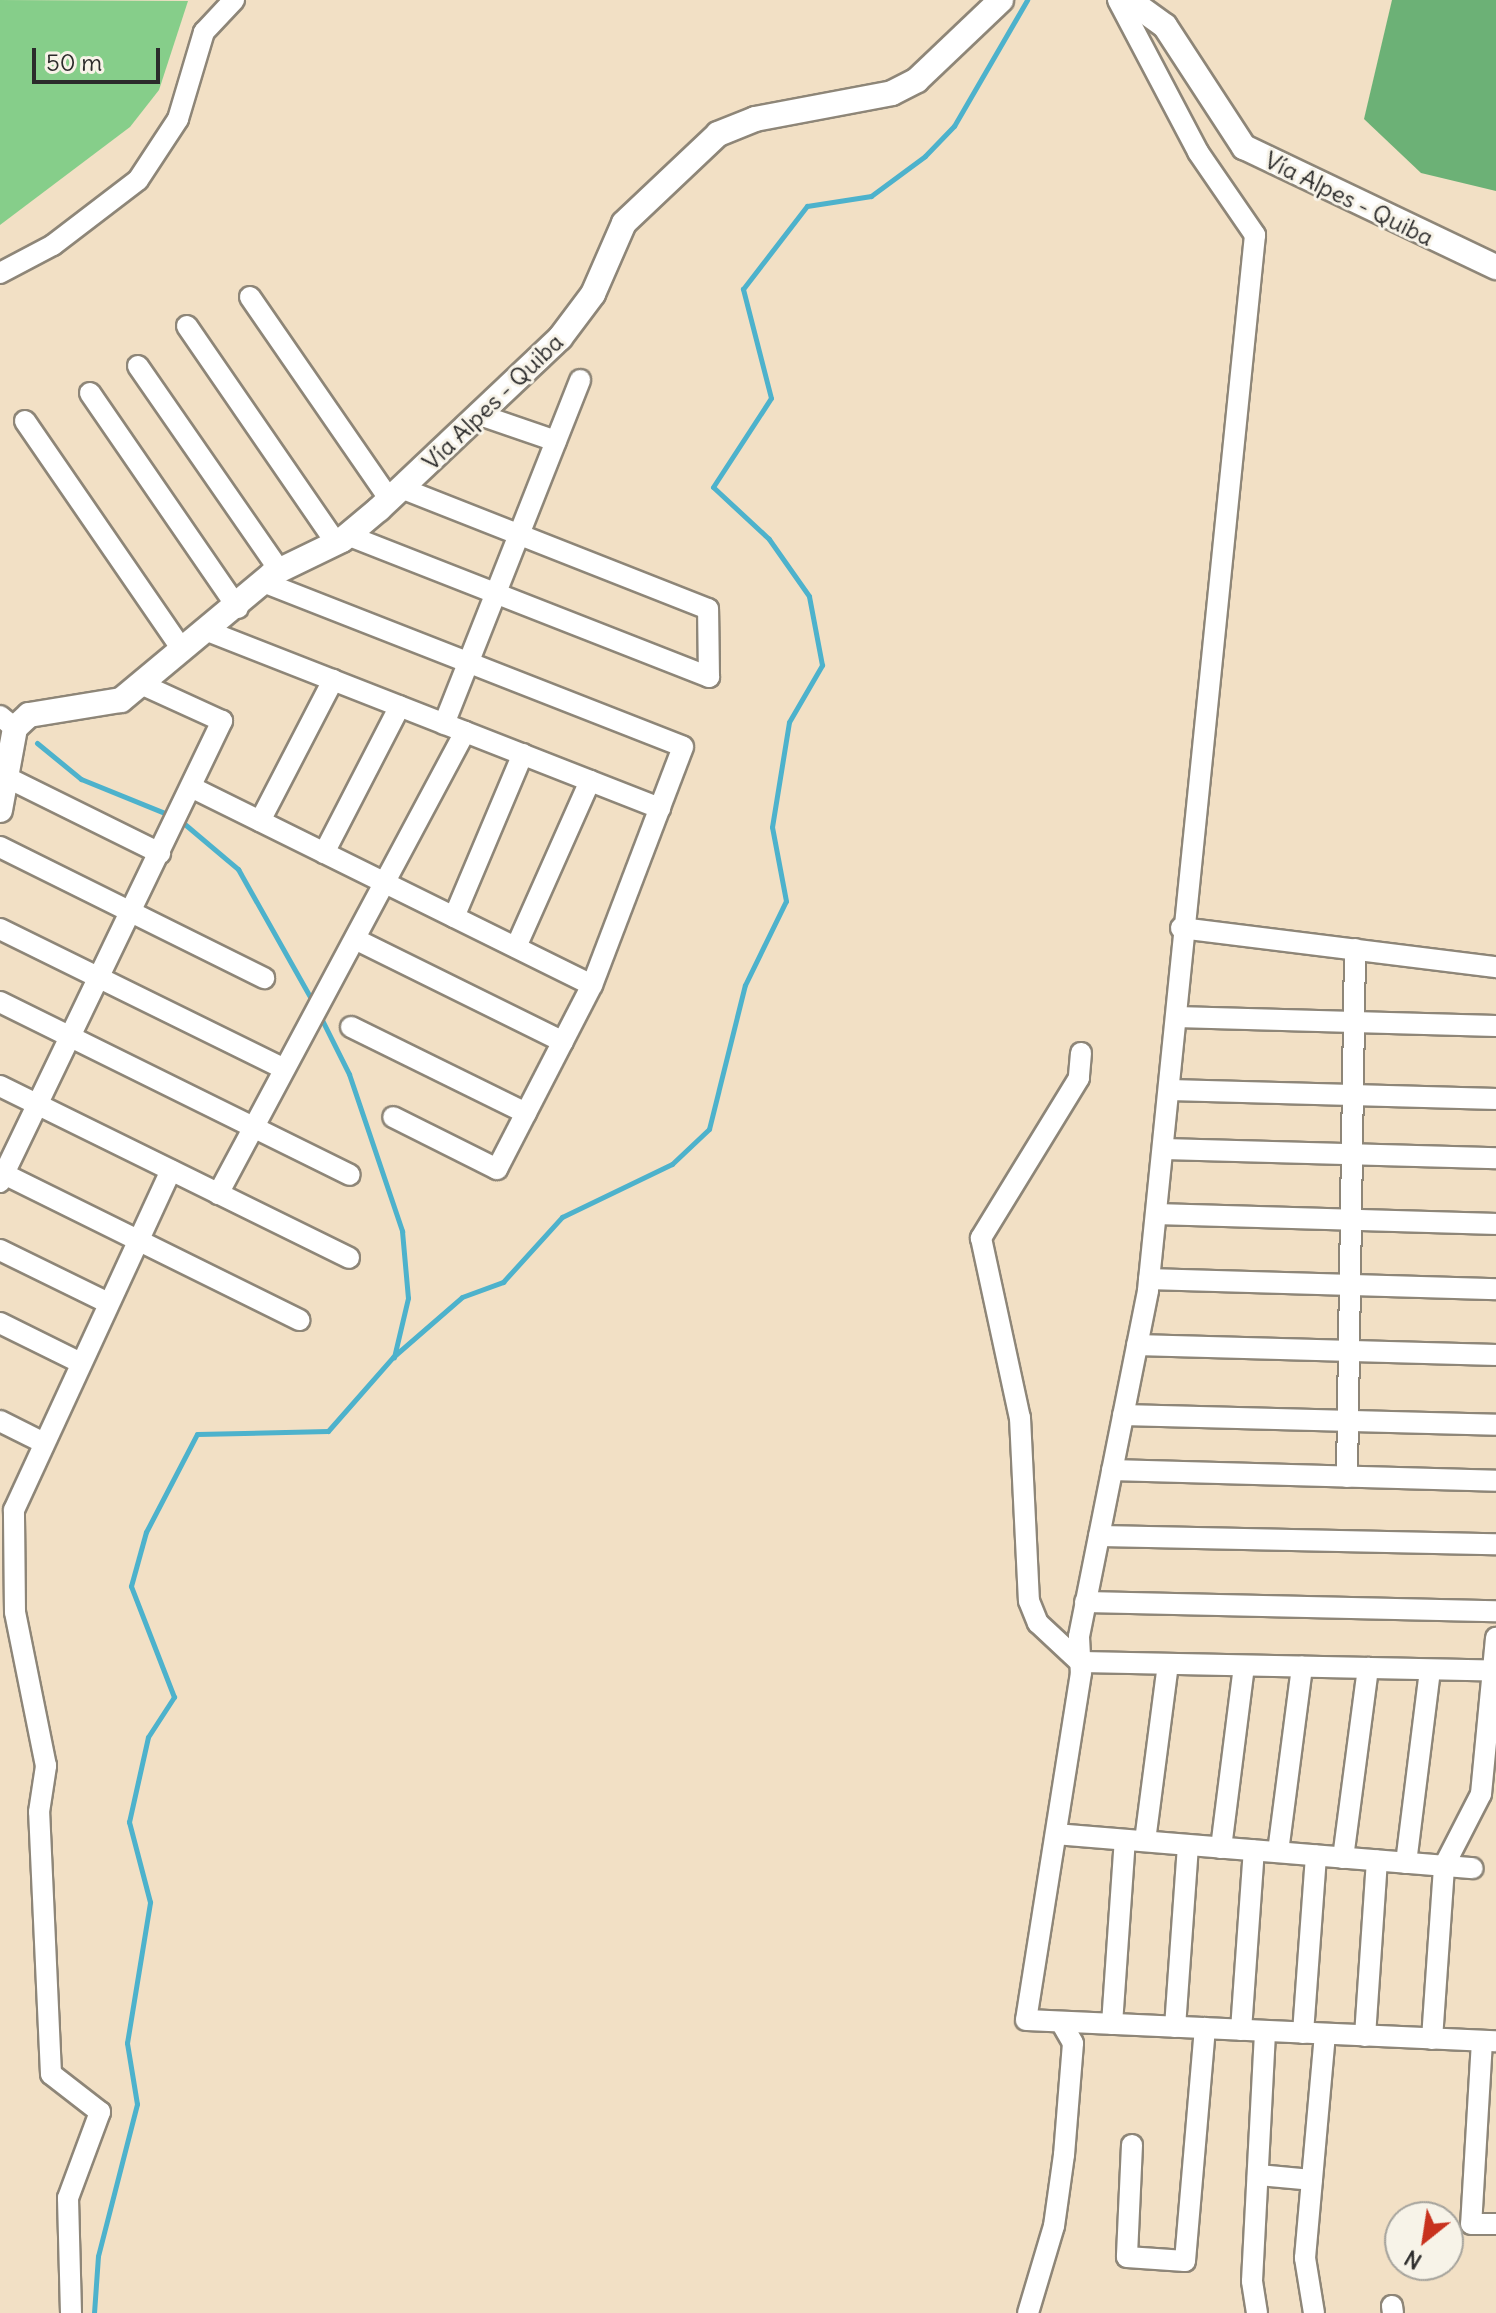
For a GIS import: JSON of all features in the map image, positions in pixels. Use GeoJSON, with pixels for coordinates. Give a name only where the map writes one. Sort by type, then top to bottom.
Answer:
{"type":"FeatureCollection","features":[{"type":"Feature","properties":{"kind":"street"},"geometry":{"type":"LineString","coordinates":[[0,273],[53,245],[138,180],[178,119],[204,32],[234,0]]}},
{"type":"Feature","properties":{"kind":"street","name":"Vía Alpes - Quiba"},"geometry":{"type":"LineString","coordinates":[[0,810],[6,777],[7,722],[29,715],[121,700],[143,685],[181,648],[238,608],[271,576],[342,539],[483,416],[577,318],[644,199],[718,134],[755,119],[892,93],[917,80],[1001,0]]}},
{"type":"Feature","properties":{"kind":"street"},"geometry":{"type":"LineString","coordinates":[[1118,0],[1198,152],[1255,235],[1181,928],[1171,1090],[1149,1279],[1085,1602],[1080,1662],[1056,1834],[1026,2020],[1489,2041],[1471,2224],[1496,2224]]}},
{"type":"Feature","properties":{"kind":"street","name":"Vía Alpes - Quiba"},"geometry":{"type":"LineString","coordinates":[[1129,0],[1165,26],[1244,147],[1496,267]]}},
{"type":"Feature","properties":{"kind":"street"},"geometry":{"type":"LineString","coordinates":[[187,326],[342,539],[495,593],[709,677],[708,609],[519,534],[396,494],[250,297]]}},
{"type":"Feature","properties":{"kind":"street"},"geometry":{"type":"LineString","coordinates":[[138,366],[271,576],[468,662],[683,747],[592,985],[497,1169],[393,1117]]}},
{"type":"Feature","properties":{"kind":"street"},"geometry":{"type":"LineString","coordinates":[[444,724],[580,380]]}},
{"type":"Feature","properties":{"kind":"street"},"geometry":{"type":"LineString","coordinates":[[90,393],[238,608]]}},
{"type":"Feature","properties":{"kind":"street"},"geometry":{"type":"LineString","coordinates":[[483,416],[556,441]]}},
{"type":"Feature","properties":{"kind":"street"},"geometry":{"type":"LineString","coordinates":[[25,421],[181,648]]}},
{"type":"Feature","properties":{"kind":"street"},"geometry":{"type":"LineString","coordinates":[[205,630],[660,808]]}},
{"type":"Feature","properties":{"kind":"street"},"geometry":{"type":"LineString","coordinates":[[260,821],[333,680]]}},
{"type":"Feature","properties":{"kind":"street"},"geometry":{"type":"LineString","coordinates":[[143,685],[222,721],[73,1038],[1,1176],[299,1320]]}},
{"type":"Feature","properties":{"kind":"street"},"geometry":{"type":"LineString","coordinates":[[324,853],[400,706]]}},
{"type":"Feature","properties":{"kind":"street"},"geometry":{"type":"LineString","coordinates":[[218,1194],[256,1129],[280,1067],[387,884],[465,732]]}},
{"type":"Feature","properties":{"kind":"street"},"geometry":{"type":"LineString","coordinates":[[454,917],[523,754]]}},
{"type":"Feature","properties":{"kind":"street"},"geometry":{"type":"LineString","coordinates":[[6,777],[160,853]]}},
{"type":"Feature","properties":{"kind":"street"},"geometry":{"type":"LineString","coordinates":[[516,947],[590,781]]}},
{"type":"Feature","properties":{"kind":"street"},"geometry":{"type":"LineString","coordinates":[[191,787],[592,985]]}},
{"type":"Feature","properties":{"kind":"street"},"geometry":{"type":"LineString","coordinates":[[0,847],[264,978]]}},
{"type":"Feature","properties":{"kind":"street"},"geometry":{"type":"LineString","coordinates":[[1181,928],[1496,967]]}},
{"type":"Feature","properties":{"kind":"street"},"geometry":{"type":"LineString","coordinates":[[0,929],[280,1067]]}},
{"type":"Feature","properties":{"kind":"street"},"geometry":{"type":"LineString","coordinates":[[355,939],[563,1042]]}},
{"type":"Feature","properties":{"kind":"street"},"geometry":{"type":"LineString","coordinates":[[1347,1477],[1355,949]]}},
{"type":"Feature","properties":{"kind":"street"},"geometry":{"type":"LineString","coordinates":[[0,1002],[350,1175]]}},
{"type":"Feature","properties":{"kind":"street"},"geometry":{"type":"LineString","coordinates":[[1176,1017],[1496,1026]]}},
{"type":"Feature","properties":{"kind":"street"},"geometry":{"type":"LineString","coordinates":[[351,1027],[526,1113]]}},
{"type":"Feature","properties":{"kind":"street"},"geometry":{"type":"LineString","coordinates":[[1081,1053],[1079,1078],[981,1238],[1020,1418],[1029,1601],[1051,1641],[1080,1662],[1493,1671]]}},
{"type":"Feature","properties":{"kind":"street"},"geometry":{"type":"LineString","coordinates":[[0,1086],[349,1258]]}},
{"type":"Feature","properties":{"kind":"street"},"geometry":{"type":"LineString","coordinates":[[1171,1090],[1496,1099]]}},
{"type":"Feature","properties":{"kind":"street"},"geometry":{"type":"LineString","coordinates":[[1165,1149],[1496,1158]]}},
{"type":"Feature","properties":{"kind":"street"},"geometry":{"type":"LineString","coordinates":[[71,2313],[68,2198],[100,2112],[51,2074],[39,1812],[46,1766],[15,1612],[7,1506],[44,1443],[171,1170]]}},
{"type":"Feature","properties":{"kind":"street"},"geometry":{"type":"LineString","coordinates":[[1157,1214],[1496,1224]]}},
{"type":"Feature","properties":{"kind":"street"},"geometry":{"type":"LineString","coordinates":[[0,1250],[108,1303]]}},
{"type":"Feature","properties":{"kind":"street"},"geometry":{"type":"LineString","coordinates":[[1149,1279],[1496,1289]]}},
{"type":"Feature","properties":{"kind":"street"},"geometry":{"type":"LineString","coordinates":[[0,1323],[81,1363]]}},
{"type":"Feature","properties":{"kind":"street"},"geometry":{"type":"LineString","coordinates":[[1137,1345],[1496,1355]]}},
{"type":"Feature","properties":{"kind":"street"},"geometry":{"type":"LineString","coordinates":[[1123,1415],[1496,1425]]}},
{"type":"Feature","properties":{"kind":"street"},"geometry":{"type":"LineString","coordinates":[[0,1421],[44,1443]]}},
{"type":"Feature","properties":{"kind":"street"},"geometry":{"type":"LineString","coordinates":[[1112,1470],[1496,1481]]}},
{"type":"Feature","properties":{"kind":"street"},"geometry":{"type":"LineString","coordinates":[[1099,1536],[1496,1544]]}},
{"type":"Feature","properties":{"kind":"street"},"geometry":{"type":"LineString","coordinates":[[1085,1602],[1496,1611]]}},
{"type":"Feature","properties":{"kind":"street"},"geometry":{"type":"LineString","coordinates":[[1432,2039],[1444,1866],[1481,1794],[1496,1638]]}},
{"type":"Feature","properties":{"kind":"street"},"geometry":{"type":"LineString","coordinates":[[1112,2024],[1135,1841],[1168,1664]]}},
{"type":"Feature","properties":{"kind":"street"},"geometry":{"type":"LineString","coordinates":[[1221,1848],[1244,1666]]}},
{"type":"Feature","properties":{"kind":"street"},"geometry":{"type":"LineString","coordinates":[[1278,1852],[1302,1667]]}},
{"type":"Feature","properties":{"kind":"street"},"geometry":{"type":"LineString","coordinates":[[1343,1858],[1368,1668]]}},
{"type":"Feature","properties":{"kind":"street"},"geometry":{"type":"LineString","coordinates":[[1406,1863],[1430,1670]]}},
{"type":"Feature","properties":{"kind":"street"},"geometry":{"type":"LineString","coordinates":[[1056,1834],[1473,1868]]}},
{"type":"Feature","properties":{"kind":"street"},"geometry":{"type":"LineString","coordinates":[[1175,2027],[1188,1845]]}},
{"type":"Feature","properties":{"kind":"street"},"geometry":{"type":"LineString","coordinates":[[1241,2030],[1254,1850]]}},
{"type":"Feature","properties":{"kind":"street"},"geometry":{"type":"LineString","coordinates":[[1303,2033],[1316,1855]]}},
{"type":"Feature","properties":{"kind":"street"},"geometry":{"type":"LineString","coordinates":[[1365,2036],[1377,1860]]}},
{"type":"Feature","properties":{"kind":"street"},"geometry":{"type":"LineString","coordinates":[[1028,2313],[1054,2226],[1064,2155],[1073,2043],[1061,2022]]}},
{"type":"Feature","properties":{"kind":"street"},"geometry":{"type":"LineString","coordinates":[[1132,2145],[1127,2257],[1185,2261],[1205,2028]]}},
{"type":"Feature","properties":{"kind":"street"},"geometry":{"type":"LineString","coordinates":[[1257,2313],[1258,2175],[1265,2031]]}},
{"type":"Feature","properties":{"kind":"street"},"geometry":{"type":"LineString","coordinates":[[1314,2313],[1305,2258],[1325,2034]]}},
{"type":"Feature","properties":{"kind":"street"},"geometry":{"type":"LineString","coordinates":[[1258,2175],[1312,2180]]}},
{"type":"Feature","properties":{"kind":"green space"},"geometry":{"type":"Polygon","coordinates":[[[0,0],[188,1],[159,90],[130,127],[0,225],[0,0]]]}},
{"type":"Feature","properties":{"kind":"green space"},"geometry":{"type":"Polygon","coordinates":[[[1392,0],[1496,0],[1496,191],[1421,173],[1364,119],[1392,0]]]}},
{"type":"Feature","properties":{"kind":"waterway"},"geometry":{"type":"LineString","coordinates":[[94,2313],[98,2256],[137,2104],[127,2043],[150,1902],[129,1822],[148,1737],[174,1697],[131,1586],[146,1532],[197,1434],[328,1431],[393,1357],[462,1297],[503,1282],[562,1217],[672,1164],[709,1129],[745,985],[786,901],[772,827],[789,722],[822,665],[809,596],[769,539],[713,487],[771,398],[743,289],[807,206],[871,196],[925,156],[954,126],[1027,0]]}},
{"type":"Feature","properties":{"kind":"waterway"},"geometry":{"type":"LineString","coordinates":[[37,743],[81,779],[172,816]]}},
{"type":"Feature","properties":{"kind":"waterway"},"geometry":{"type":"LineString","coordinates":[[181,821],[238,869],[314,1004]]}},
{"type":"Feature","properties":{"kind":"waterway"},"geometry":{"type":"LineString","coordinates":[[320,1016],[349,1074],[402,1231],[408,1298],[394,1357]]}}]}
